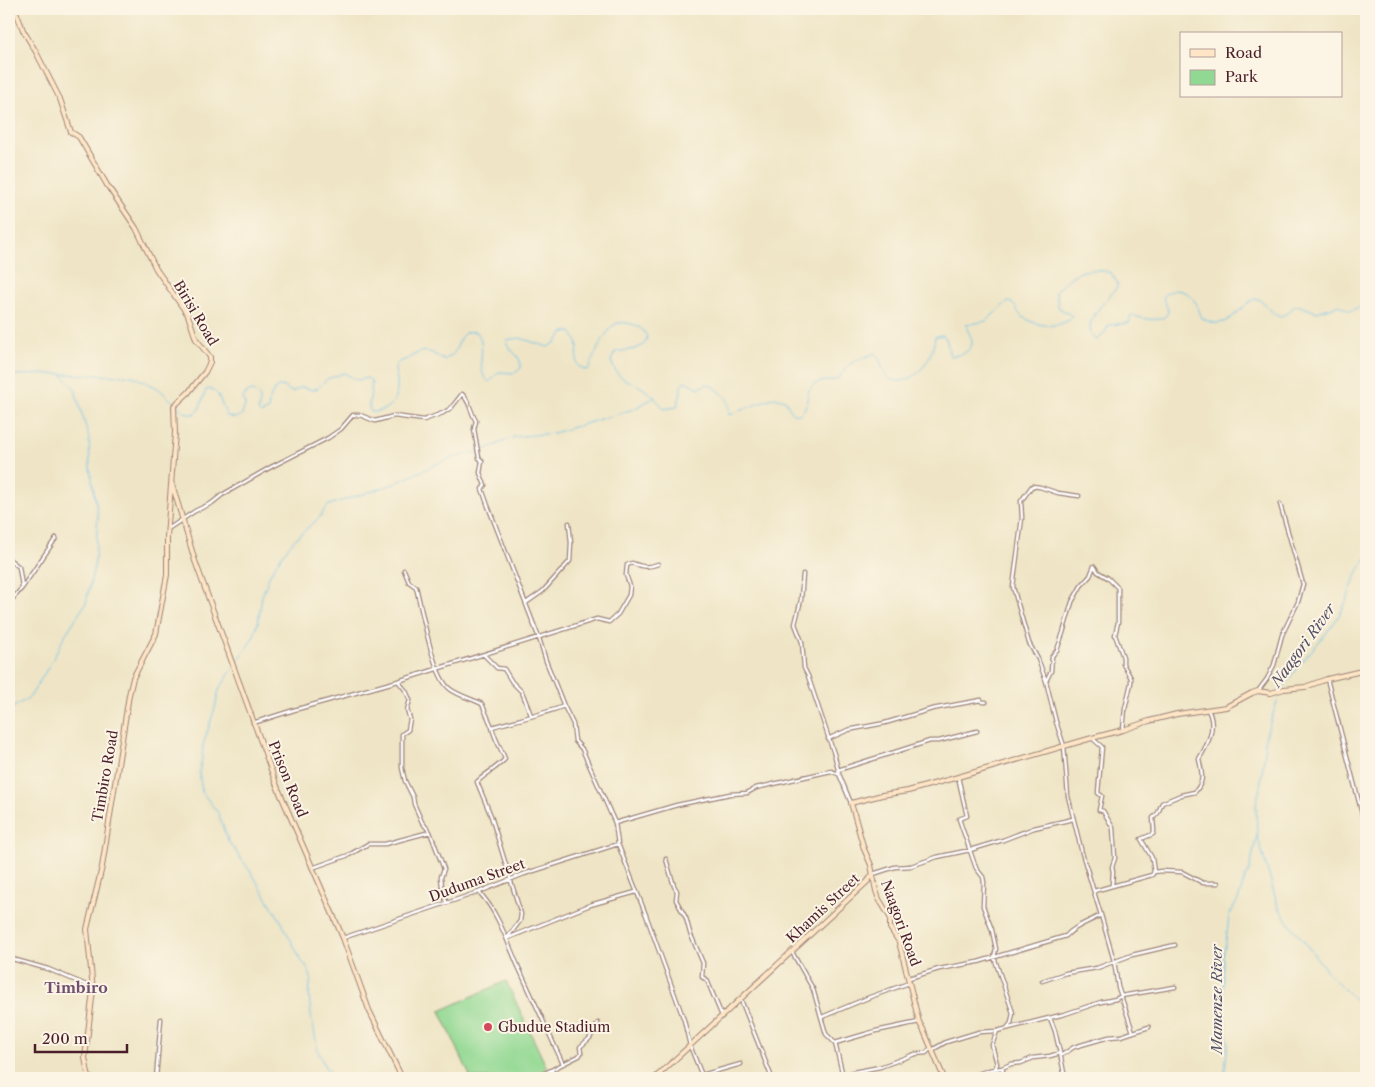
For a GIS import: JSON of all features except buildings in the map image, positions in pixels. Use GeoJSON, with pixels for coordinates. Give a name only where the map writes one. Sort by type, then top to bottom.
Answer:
{"type":"FeatureCollection","features":[{"type":"Feature","properties":{"kind":"street","name":"Birisi Road"},"geometry":{"type":"LineString","coordinates":[[15,9],[23,30],[60,99],[71,132],[80,140],[136,228],[156,269],[188,315],[196,339],[210,357],[210,362],[205,372],[188,393],[174,406],[175,433],[172,482]]}},
{"type":"Feature","properties":{"kind":"street"},"geometry":{"type":"LineString","coordinates":[[168,529],[271,467],[328,438],[342,429],[353,415],[360,415],[375,421],[394,416],[424,420],[451,408],[462,394],[468,400],[471,413],[476,420],[474,429],[479,458],[482,461],[480,473],[485,485],[482,489],[497,533],[526,603],[546,661],[573,724],[575,741],[582,749],[615,823],[618,844],[630,868],[636,892],[684,1020],[690,1046],[702,1077],[741,1064]]}},
{"type":"Feature","properties":{"kind":"street","name":"Prison Road"},"geometry":{"type":"LineString","coordinates":[[172,482],[195,561],[277,786],[344,938],[369,1010],[402,1078]]}},
{"type":"Feature","properties":{"kind":"street","name":"Timbiro Road"},"geometry":{"type":"LineString","coordinates":[[89,1078],[85,1058],[93,990],[91,987],[87,929],[102,867],[133,678],[156,634],[159,622],[167,575],[172,482]]}},
{"type":"Feature","properties":{"kind":"street"},"geometry":{"type":"LineString","coordinates":[[1079,496],[1032,486],[1022,501],[1022,518],[1013,587],[1029,643],[1038,659],[1046,681],[1064,746],[1068,796],[1114,962],[1121,996],[1133,1032]]}},
{"type":"Feature","properties":{"kind":"street"},"geometry":{"type":"LineString","coordinates":[[1258,691],[1274,665],[1282,635],[1298,602],[1303,584],[1280,504]]}},
{"type":"Feature","properties":{"kind":"street"},"geometry":{"type":"LineString","coordinates":[[526,603],[538,596],[570,561],[569,523]]}},
{"type":"Feature","properties":{"kind":"street"},"geometry":{"type":"LineString","coordinates":[[9,603],[22,588],[56,538]]}},
{"type":"Feature","properties":{"kind":"street"},"geometry":{"type":"LineString","coordinates":[[9,559],[19,567],[22,588]]}},
{"type":"Feature","properties":{"kind":"street"},"geometry":{"type":"LineString","coordinates":[[253,723],[398,681],[597,619],[609,622],[618,614],[629,595],[630,586],[626,575],[628,565],[632,563],[643,567],[650,567],[658,564]]}},
{"type":"Feature","properties":{"kind":"street"},"geometry":{"type":"LineString","coordinates":[[1046,681],[1051,671],[1052,656],[1063,633],[1072,602],[1081,586],[1090,576],[1094,566],[1098,572],[1108,578],[1118,588],[1118,622],[1115,635],[1123,657],[1123,664],[1131,678],[1123,730]]}},
{"type":"Feature","properties":{"kind":"street"},"geometry":{"type":"LineString","coordinates":[[404,570],[409,582],[416,587],[437,669],[443,682],[451,690],[482,704],[492,727],[493,735],[500,745],[505,760],[484,774],[477,782],[491,816],[521,914],[520,921],[507,938]]}},
{"type":"Feature","properties":{"kind":"street","name":"Naagori Road"},"geometry":{"type":"LineString","coordinates":[[803,574],[801,600],[795,624],[802,642],[804,668],[839,774],[851,803],[879,899],[890,917],[890,928],[899,942],[919,1022],[944,1078]]}},
{"type":"Feature","properties":{"kind":"street"},"geometry":{"type":"LineString","coordinates":[[484,654],[497,668],[504,669],[508,673],[512,682],[522,692],[530,716]]}},
{"type":"Feature","properties":{"kind":"street"},"geometry":{"type":"LineString","coordinates":[[851,803],[908,791],[1176,714],[1226,708],[1258,691],[1271,693],[1284,689],[1305,687],[1327,679],[1366,670]]}},
{"type":"Feature","properties":{"kind":"street"},"geometry":{"type":"LineString","coordinates":[[1327,679],[1366,829]]}},
{"type":"Feature","properties":{"kind":"street"},"geometry":{"type":"LineString","coordinates":[[398,681],[410,700],[407,710],[410,719],[408,730],[402,734],[402,768],[414,804],[422,822],[430,832],[444,869],[442,886],[446,902]]}},
{"type":"Feature","properties":{"kind":"street"},"geometry":{"type":"LineString","coordinates":[[828,739],[848,730],[885,723],[932,709],[981,700],[986,702]]}},
{"type":"Feature","properties":{"kind":"street"},"geometry":{"type":"LineString","coordinates":[[492,727],[547,713],[564,706]]}},
{"type":"Feature","properties":{"kind":"street"},"geometry":{"type":"LineString","coordinates":[[1154,872],[1152,858],[1141,839],[1152,834],[1154,831],[1153,818],[1158,813],[1162,803],[1181,795],[1195,792],[1202,784],[1199,759],[1209,742],[1212,718],[1208,710]]}},
{"type":"Feature","properties":{"kind":"street"},"geometry":{"type":"LineString","coordinates":[[838,770],[930,741],[939,741],[977,731]]}},
{"type":"Feature","properties":{"kind":"street"},"geometry":{"type":"LineString","coordinates":[[1092,738],[1102,747],[1098,794],[1102,796],[1099,810],[1103,811],[1113,828],[1115,858],[1112,867],[1112,885]]}},
{"type":"Feature","properties":{"kind":"street"},"geometry":{"type":"LineString","coordinates":[[615,823],[677,805],[730,794],[747,793],[756,788],[831,771],[837,765]]}},
{"type":"Feature","properties":{"kind":"street"},"geometry":{"type":"LineString","coordinates":[[831,771],[839,774]]}},
{"type":"Feature","properties":{"kind":"street"},"geometry":{"type":"LineString","coordinates":[[958,777],[967,816],[959,819],[976,868],[983,877],[983,906],[992,930],[996,950],[994,957],[1013,1013],[1011,1023],[1007,1028]]}},
{"type":"Feature","properties":{"kind":"street","name":"Khamis Street"},"geometry":{"type":"LineString","coordinates":[[655,1078],[868,882],[872,874],[895,867],[911,866],[937,856],[970,850],[1034,828],[1074,819]]}},
{"type":"Feature","properties":{"kind":"street"},"geometry":{"type":"LineString","coordinates":[[312,868],[349,855],[368,844],[385,844],[430,832]]}},
{"type":"Feature","properties":{"kind":"street","name":"Duduma Street"},"geometry":{"type":"LineString","coordinates":[[344,938],[479,892],[510,879],[618,844]]}},
{"type":"Feature","properties":{"kind":"street"},"geometry":{"type":"LineString","coordinates":[[666,858],[674,886],[677,890],[676,900],[686,918],[690,933],[703,963],[702,976],[707,980],[722,1017]]}},
{"type":"Feature","properties":{"kind":"street"},"geometry":{"type":"LineString","coordinates":[[1094,891],[1152,875],[1154,872],[1161,870],[1182,872],[1203,883],[1218,883]]}},
{"type":"Feature","properties":{"kind":"street"},"geometry":{"type":"LineString","coordinates":[[479,892],[488,903],[507,938],[563,1064]]}},
{"type":"Feature","properties":{"kind":"street"},"geometry":{"type":"LineString","coordinates":[[507,938],[590,905],[636,892]]}},
{"type":"Feature","properties":{"kind":"street"},"geometry":{"type":"LineString","coordinates":[[822,1017],[940,969],[994,957],[1066,936],[1072,929],[1101,915]]}},
{"type":"Feature","properties":{"kind":"street"},"geometry":{"type":"LineString","coordinates":[[1042,981],[1066,973],[1097,968],[1132,954],[1174,945]]}},
{"type":"Feature","properties":{"kind":"street"},"geometry":{"type":"LineString","coordinates":[[792,952],[813,989],[826,1034],[834,1043],[845,1076]]}},
{"type":"Feature","properties":{"kind":"street"},"geometry":{"type":"LineString","coordinates":[[9,958],[48,969],[91,987]]}},
{"type":"Feature","properties":{"kind":"street"},"geometry":{"type":"LineString","coordinates":[[836,1078],[853,1072],[872,1069],[914,1054],[926,1053],[946,1042],[979,1032],[997,1031],[1050,1018],[1121,996],[1175,987]]}},
{"type":"Feature","properties":{"kind":"street"},"geometry":{"type":"LineString","coordinates":[[740,1000],[772,1078]]}},
{"type":"Feature","properties":{"kind":"street"},"geometry":{"type":"LineString","coordinates":[[1050,1018],[1061,1054],[1065,1078]]}},
{"type":"Feature","properties":{"kind":"street"},"geometry":{"type":"LineString","coordinates":[[156,1078],[161,1019]]}},
{"type":"Feature","properties":{"kind":"street"},"geometry":{"type":"LineString","coordinates":[[834,1043],[876,1031],[919,1022]]}},
{"type":"Feature","properties":{"kind":"street"},"geometry":{"type":"LineString","coordinates":[[535,1078],[579,1056],[581,1053],[580,1046],[590,1038],[598,1024]]}},
{"type":"Feature","properties":{"kind":"street"},"geometry":{"type":"LineString","coordinates":[[966,1078],[1033,1058],[1061,1054],[1074,1047],[1150,1027]]}},
{"type":"Feature","properties":{"kind":"street"},"geometry":{"type":"LineString","coordinates":[[995,1069],[997,1064],[992,1045],[997,1031]]}},
{"type":"Feature","properties":{"kind":"street"},"geometry":{"type":"LineString","coordinates":[[1002,1068],[1005,1078]]}},
{"type":"Feature","properties":{"kind":"street"},"geometry":{"type":"LineString","coordinates":[[552,1070],[553,1078]]}},
{"type":"Feature","properties":{"kind":"green space","name":"Gbudue Stadium"},"geometry":{"type":"Polygon","coordinates":[[[506,981],[547,1068],[528,1078],[471,1078],[440,1011],[506,981]]]}},
{"type":"Feature","properties":{"kind":"waterway"},"geometry":{"type":"LineString","coordinates":[[177,406],[184,412],[194,414],[200,407],[206,390],[212,389],[218,395],[227,416],[235,418],[242,415],[245,405],[243,398],[246,393],[252,391],[259,397],[258,411],[261,414],[268,410],[272,395],[279,387],[282,386],[292,392],[301,387],[313,390],[318,388],[327,379],[344,373],[357,380],[368,378],[372,383],[369,406],[371,412],[378,411],[388,407],[395,398],[397,387],[395,370],[397,364],[423,351],[430,352],[444,360],[454,353],[461,338],[466,333],[476,332],[480,337],[482,370],[484,377],[489,382],[499,372],[515,373],[521,368],[519,359],[509,348],[506,340],[520,338],[548,347],[556,342],[564,332],[571,332],[578,345],[577,365],[585,370],[589,369],[600,345],[611,328],[619,323],[625,323],[643,330],[647,339],[638,348],[615,352],[611,361],[614,368],[620,377],[647,391],[664,409],[677,407],[681,385],[685,381],[699,388],[707,384],[718,390],[728,400],[729,415],[775,397],[785,400],[796,415],[804,410],[808,393],[812,386],[817,383],[837,379],[850,364],[876,353],[889,379],[901,381],[914,376],[925,365],[932,351],[935,337],[942,335],[946,338],[950,356],[968,351],[972,341],[966,325],[986,321],[1006,303],[1010,302],[1021,315],[1041,325],[1054,325],[1066,322],[1072,316],[1058,307],[1056,291],[1068,279],[1087,270],[1111,273],[1118,284],[1098,310],[1090,325],[1091,333],[1096,340],[1103,335],[1109,325],[1129,323],[1131,315],[1140,318],[1162,318],[1168,311],[1163,296],[1175,290],[1191,296],[1197,304],[1202,318],[1219,323],[1231,318],[1256,298],[1280,317],[1295,306],[1317,312],[1339,305],[1350,311],[1366,304],[1366,301]]}},
{"type":"Feature","properties":{"kind":"waterway"},"geometry":{"type":"LineString","coordinates":[[9,375],[132,376],[158,388],[174,403]]}},
{"type":"Feature","properties":{"kind":"waterway"},"geometry":{"type":"LineString","coordinates":[[9,710],[30,697],[65,635],[86,603],[95,562],[98,516],[90,468],[89,438],[75,390],[62,375]]}},
{"type":"Feature","properties":{"kind":"waterway"},"geometry":{"type":"LineString","coordinates":[[334,1078],[325,1067],[318,1051],[309,994],[311,977],[281,921],[251,872],[228,841],[218,813],[202,792],[199,772],[203,745],[219,690],[253,638],[258,623],[262,596],[270,574],[285,551],[296,538],[319,518],[327,506],[391,485],[448,459],[484,450],[514,437],[554,433],[634,409],[655,397]]}},
{"type":"Feature","properties":{"kind":"waterway","name":"Naagori River"},"geometry":{"type":"LineString","coordinates":[[1284,687],[1338,617],[1366,558]]}},
{"type":"Feature","properties":{"kind":"waterway","name":"Naagori River"},"geometry":{"type":"LineString","coordinates":[[1278,698],[1283,691]]}},
{"type":"Feature","properties":{"kind":"waterway","name":"Naagori River"},"geometry":{"type":"LineString","coordinates":[[1277,702],[1265,738],[1265,752],[1256,804],[1257,835],[1278,906],[1286,919],[1331,976],[1366,1011]]}},
{"type":"Feature","properties":{"kind":"waterway","name":"Mamenze River"},"geometry":{"type":"LineString","coordinates":[[1224,1078],[1228,1042],[1223,999],[1223,956],[1229,916],[1238,900],[1249,871],[1257,836]]}},
{"type":"Feature","properties":{"kind":"place","name":"Gbudue Stadium"},"geometry":{"type":"Point","coordinates":[488,1027]}},
{"type":"Feature","properties":{"kind":"district","name":"Timbiro"},"geometry":{"type":"Point","coordinates":[76,987]}}]}
